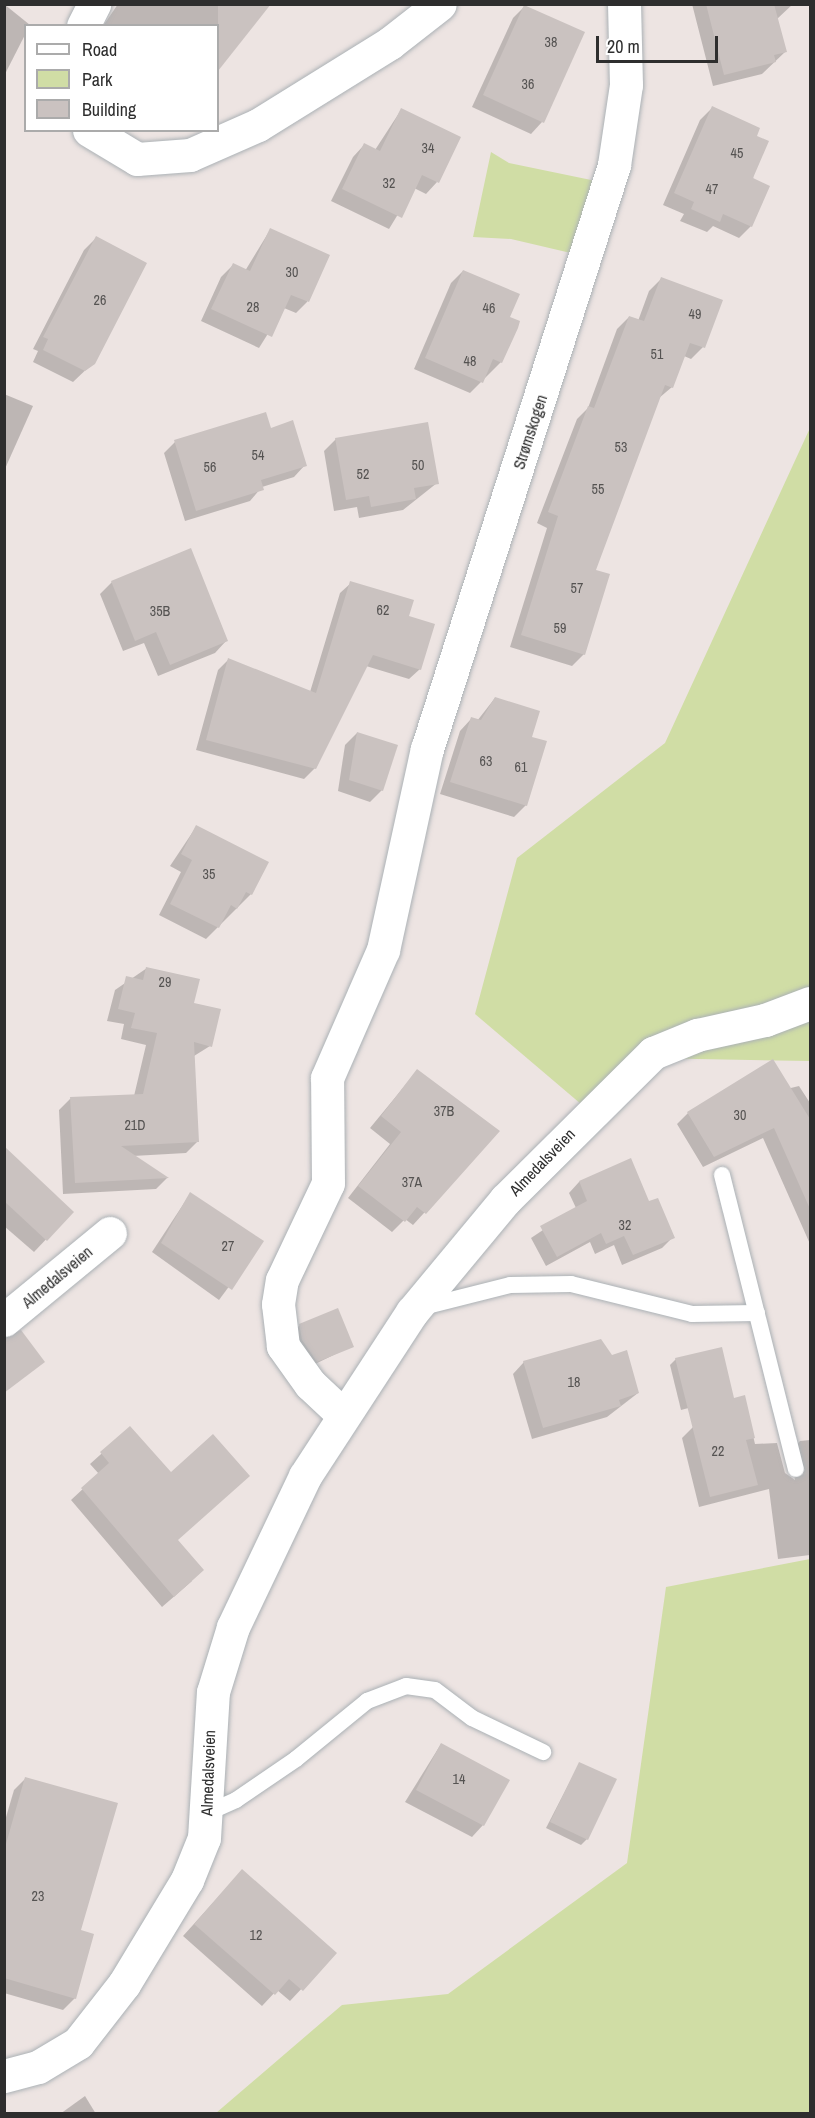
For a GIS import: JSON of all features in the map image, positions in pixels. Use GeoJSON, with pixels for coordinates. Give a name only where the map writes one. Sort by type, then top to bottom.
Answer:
{"type":"FeatureCollection","features":[{"type":"Feature","properties":{"kind":"street"},"geometry":{"type":"LineString","coordinates":[[83,24],[94,4]]}},
{"type":"Feature","properties":{"kind":"street"},"geometry":{"type":"LineString","coordinates":[[92,132],[137,159],[189,154],[275,114],[440,4]]}},
{"type":"Feature","properties":{"kind":"street","name":"Strømskogen"},"geometry":{"type":"LineString","coordinates":[[341,1413],[310,1384],[283,1346],[278,1304],[282,1280],[328,1183],[327,1078],[383,950],[400,855],[427,749],[614,165],[626,86],[624,4]]}},
{"type":"Feature","properties":{"kind":"street","name":"Almedalsveien"},"geometry":{"type":"LineString","coordinates":[[4,2076],[38,2067],[78,2043],[111,2001],[187,1880],[207,1813],[208,1735],[222,1657],[300,1486],[341,1413],[412,1312],[505,1200],[653,1053],[697,1035],[765,1020],[810,1003]]}},
{"type":"Feature","properties":{"kind":"street","name":"Almedalsveien"},"geometry":{"type":"LineString","coordinates":[[4,1320],[110,1233]]}},
{"type":"Feature","properties":{"kind":"lane"},"geometry":{"type":"LineString","coordinates":[[722,1174],[796,1469]]}},
{"type":"Feature","properties":{"kind":"lane"},"geometry":{"type":"LineString","coordinates":[[412,1312],[475,1291],[536,1284],[613,1292],[692,1314],[757,1313]]}},
{"type":"Feature","properties":{"kind":"lane"},"geometry":{"type":"LineString","coordinates":[[207,1813],[236,1800],[296,1759],[367,1701],[406,1686],[435,1690],[472,1718],[543,1752]]}},
{"type":"Feature","properties":{"kind":"green space"},"geometry":{"type":"Polygon","coordinates":[[[491,152],[509,163],[596,181],[575,254],[511,239],[473,237],[491,152]]]}},
{"type":"Feature","properties":{"kind":"green space"},"geometry":{"type":"Polygon","coordinates":[[[810,428],[810,1061],[643,1058],[588,1110],[475,1014],[517,858],[665,743],[810,428]]]}},
{"type":"Feature","properties":{"kind":"green space"},"geometry":{"type":"Polygon","coordinates":[[[810,1559],[810,2113],[216,2113],[342,2005],[448,1994],[627,1863],[666,1587],[810,1559]]]}},
{"type":"Feature","properties":{"kind":"building"},"geometry":{"type":"Polygon","coordinates":[[[218,4],[271,4],[219,70],[218,4]]]}},
{"type":"Feature","properties":{"kind":"building"},"geometry":{"type":"Polygon","coordinates":[[[706,4],[774,4],[787,52],[774,55],[776,62],[724,75],[706,4]]]}},
{"type":"Feature","properties":{"kind":"building"},"geometry":{"type":"Polygon","coordinates":[[[524,5],[585,32],[544,123],[483,95],[524,5]]]}},
{"type":"Feature","properties":{"kind":"building"},"geometry":{"type":"Polygon","coordinates":[[[712,106],[760,128],[757,136],[769,141],[753,178],[770,186],[752,227],[723,214],[720,222],[691,209],[694,202],[674,193],[712,106]]]}},
{"type":"Feature","properties":{"kind":"building"},"geometry":{"type":"Polygon","coordinates":[[[401,108],[461,137],[439,183],[422,175],[402,218],[342,189],[364,143],[380,151],[401,108]]]}},
{"type":"Feature","properties":{"kind":"building"},"geometry":{"type":"Polygon","coordinates":[[[270,228],[330,255],[309,302],[291,295],[272,337],[211,309],[233,263],[250,271],[270,228]]]}},
{"type":"Feature","properties":{"kind":"building"},"geometry":{"type":"Polygon","coordinates":[[[96,236],[147,263],[95,364],[85,371],[43,350],[48,339],[43,337],[96,236]]]}},
{"type":"Feature","properties":{"kind":"building"},"geometry":{"type":"Polygon","coordinates":[[[463,270],[520,294],[510,317],[520,321],[518,328],[502,363],[493,359],[483,383],[425,358],[463,270]]]}},
{"type":"Feature","properties":{"kind":"building"},"geometry":{"type":"Polygon","coordinates":[[[661,277],[723,300],[705,348],[690,343],[673,388],[665,385],[596,570],[610,574],[585,655],[521,635],[558,516],[548,512],[588,406],[594,408],[629,316],[644,321],[661,277]]]}},
{"type":"Feature","properties":{"kind":"building"},"geometry":{"type":"Polygon","coordinates":[[[266,412],[271,428],[293,420],[307,466],[261,480],[264,490],[196,511],[174,440],[266,412]]]}},
{"type":"Feature","properties":{"kind":"building"},"geometry":{"type":"Polygon","coordinates":[[[428,422],[439,484],[414,488],[416,499],[371,507],[369,496],[346,500],[335,438],[428,422]]]}},
{"type":"Feature","properties":{"kind":"building"},"geometry":{"type":"Polygon","coordinates":[[[191,548],[228,641],[170,665],[156,632],[135,641],[111,581],[191,548]]]}},
{"type":"Feature","properties":{"kind":"building"},"geometry":{"type":"Polygon","coordinates":[[[350,581],[414,600],[409,616],[435,624],[421,670],[373,655],[316,769],[206,740],[228,658],[316,693],[350,581]]]}},
{"type":"Feature","properties":{"kind":"building"},"geometry":{"type":"Polygon","coordinates":[[[495,697],[540,711],[532,737],[547,741],[527,806],[450,782],[471,717],[481,720],[495,697]]]}},
{"type":"Feature","properties":{"kind":"building"},"geometry":{"type":"Polygon","coordinates":[[[357,732],[398,745],[383,791],[349,780],[357,732]]]}},
{"type":"Feature","properties":{"kind":"building"},"geometry":{"type":"Polygon","coordinates":[[[196,825],[269,862],[252,895],[246,892],[237,909],[231,905],[219,928],[170,904],[192,860],[181,854],[196,825]]]}},
{"type":"Feature","properties":{"kind":"building"},"geometry":{"type":"Polygon","coordinates":[[[146,967],[200,979],[194,1003],[221,1009],[212,1047],[194,1042],[199,1142],[121,1146],[169,1178],[75,1183],[70,1097],[143,1094],[157,1033],[131,1028],[135,1013],[118,1009],[126,976],[143,980],[146,967]]]}},
{"type":"Feature","properties":{"kind":"building"},"geometry":{"type":"Polygon","coordinates":[[[773,1059],[810,1119],[810,1209],[774,1128],[714,1157],[687,1112],[773,1059]]]}},
{"type":"Feature","properties":{"kind":"building"},"geometry":{"type":"Polygon","coordinates":[[[417,1069],[500,1131],[426,1214],[417,1207],[405,1222],[358,1186],[401,1132],[381,1116],[417,1069]]]}},
{"type":"Feature","properties":{"kind":"building"},"geometry":{"type":"Polygon","coordinates":[[[4,1146],[74,1212],[47,1241],[4,1201],[4,1146]]]}},
{"type":"Feature","properties":{"kind":"building"},"geometry":{"type":"Polygon","coordinates":[[[631,1158],[649,1201],[658,1198],[675,1238],[633,1255],[624,1236],[606,1244],[601,1233],[557,1257],[540,1226],[587,1201],[579,1181],[631,1158]]]}},
{"type":"Feature","properties":{"kind":"building"},"geometry":{"type":"Polygon","coordinates":[[[190,1192],[264,1241],[232,1290],[161,1243],[190,1192]]]}},
{"type":"Feature","properties":{"kind":"building"},"geometry":{"type":"Polygon","coordinates":[[[338,1308],[354,1347],[317,1362],[302,1340],[299,1324],[338,1308]]]}},
{"type":"Feature","properties":{"kind":"building"},"geometry":{"type":"Polygon","coordinates":[[[21,1330],[45,1362],[4,1393],[4,1338],[21,1330]]]}},
{"type":"Feature","properties":{"kind":"building"},"geometry":{"type":"Polygon","coordinates":[[[601,1339],[612,1355],[627,1350],[639,1393],[619,1400],[621,1406],[543,1428],[523,1361],[601,1339]]]}},
{"type":"Feature","properties":{"kind":"building"},"geometry":{"type":"Polygon","coordinates":[[[722,1347],[734,1398],[745,1395],[755,1438],[746,1440],[758,1485],[710,1497],[675,1358],[722,1347]]]}},
{"type":"Feature","properties":{"kind":"building"},"geometry":{"type":"Polygon","coordinates":[[[130,1426],[171,1472],[213,1434],[250,1476],[178,1540],[204,1570],[174,1597],[81,1488],[109,1463],[100,1452],[130,1426]]]}},
{"type":"Feature","properties":{"kind":"building"},"geometry":{"type":"Polygon","coordinates":[[[441,1743],[510,1780],[484,1826],[416,1790],[441,1743]]]}},
{"type":"Feature","properties":{"kind":"building"},"geometry":{"type":"Polygon","coordinates":[[[579,1762],[617,1779],[588,1840],[550,1822],[579,1762]]]}},
{"type":"Feature","properties":{"kind":"building"},"geometry":{"type":"Polygon","coordinates":[[[25,1777],[118,1803],[81,1930],[94,1934],[76,1999],[4,1978],[4,1851],[25,1777]]]}},
{"type":"Feature","properties":{"kind":"building"},"geometry":{"type":"Polygon","coordinates":[[[242,1869],[337,1953],[303,1991],[289,1979],[275,1995],[194,1924],[242,1869]]]}}]}
